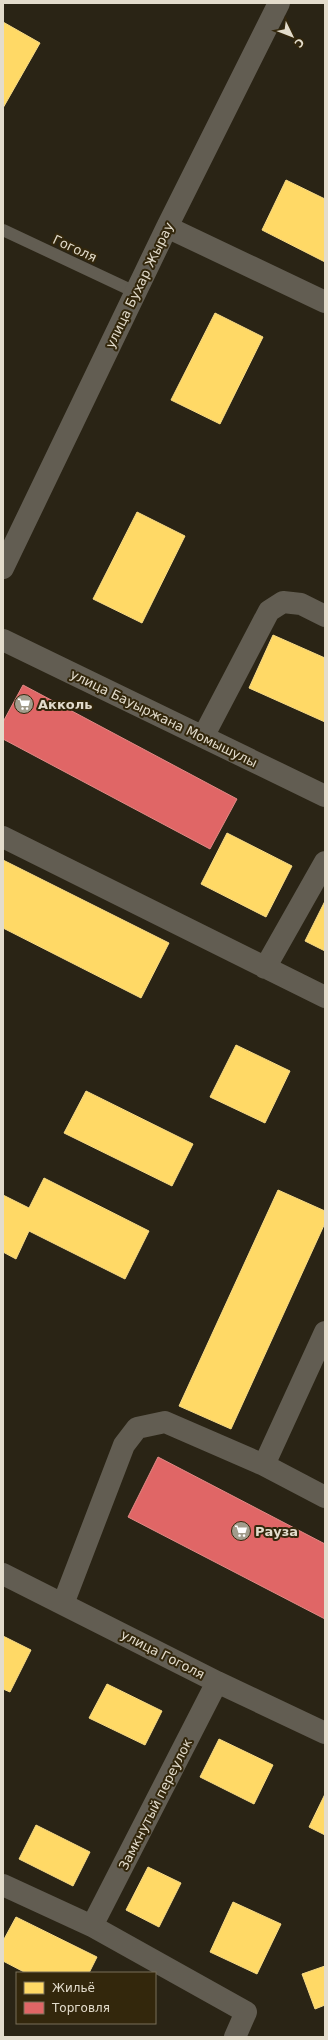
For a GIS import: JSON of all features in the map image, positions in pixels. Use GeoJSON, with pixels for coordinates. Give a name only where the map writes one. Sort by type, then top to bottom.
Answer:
{"type":"FeatureCollection","features":[{"type":"Feature","properties":{"kind":"street","name":"улица Бухар Жырау"},"geometry":{"type":"LineString","coordinates":[[3,568],[135,292],[279,3]]}},
{"type":"Feature","properties":{"kind":"street"},"geometry":{"type":"LineString","coordinates":[[167,227],[325,302]]}},
{"type":"Feature","properties":{"kind":"street"},"geometry":{"type":"LineString","coordinates":[[203,737],[269,611],[283,602],[289,602],[301,604],[325,616]]}},
{"type":"Feature","properties":{"kind":"street","name":"улица Бауыржана Момышулы"},"geometry":{"type":"LineString","coordinates":[[3,640],[325,796]]}},
{"type":"Feature","properties":{"kind":"street"},"geometry":{"type":"LineString","coordinates":[[3,837],[325,997]]}},
{"type":"Feature","properties":{"kind":"street"},"geometry":{"type":"LineString","coordinates":[[265,968],[325,862]]}},
{"type":"Feature","properties":{"kind":"street"},"geometry":{"type":"LineString","coordinates":[[264,1465],[325,1332]]}},
{"type":"Feature","properties":{"kind":"street"},"geometry":{"type":"LineString","coordinates":[[63,1604],[124,1445],[137,1428],[165,1422],[264,1465],[325,1497]]}},
{"type":"Feature","properties":{"kind":"street","name":"улица Гоголя"},"geometry":{"type":"LineString","coordinates":[[3,1574],[217,1682],[325,1732]]}},
{"type":"Feature","properties":{"kind":"street","name":"Замкнутый переулок"},"geometry":{"type":"LineString","coordinates":[[92,1926],[217,1682]]}},
{"type":"Feature","properties":{"kind":"street"},"geometry":{"type":"LineString","coordinates":[[3,1885],[92,1926],[246,2012],[235,2037]]}},
{"type":"Feature","properties":{"kind":"lane","name":"Гоголя"},"geometry":{"type":"LineString","coordinates":[[3,230],[135,292]]}},
{"type":"Feature","properties":{"kind":"building: Жильё"},"geometry":{"type":"Polygon","coordinates":[[[3,22],[40,43],[3,108],[3,22]]]}},
{"type":"Feature","properties":{"kind":"building: Жильё"},"geometry":{"type":"Polygon","coordinates":[[[286,180],[325,199],[325,262],[262,230],[286,180]]]}},
{"type":"Feature","properties":{"kind":"building: Жильё"},"geometry":{"type":"Polygon","coordinates":[[[215,313],[263,337],[220,424],[171,400],[215,313]]]}},
{"type":"Feature","properties":{"kind":"building: Жильё"},"geometry":{"type":"Polygon","coordinates":[[[137,512],[185,536],[142,623],[93,599],[137,512]]]}},
{"type":"Feature","properties":{"kind":"building: Жильё"},"geometry":{"type":"Polygon","coordinates":[[[273,635],[325,658],[325,722],[249,688],[273,635]]]}},
{"type":"Feature","properties":{"kind":"building: Жильё"},"geometry":{"type":"Polygon","coordinates":[[[227,833],[292,866],[266,917],[201,884],[227,833]]]}},
{"type":"Feature","properties":{"kind":"building: Жильё"},"geometry":{"type":"Polygon","coordinates":[[[3,860],[169,943],[141,998],[3,928],[3,860]]]}},
{"type":"Feature","properties":{"kind":"building: Жильё"},"geometry":{"type":"Polygon","coordinates":[[[325,901],[325,951],[305,941],[325,901]]]}},
{"type":"Feature","properties":{"kind":"building: Жильё"},"geometry":{"type":"Polygon","coordinates":[[[236,1045],[290,1071],[265,1123],[210,1097],[236,1045]]]}},
{"type":"Feature","properties":{"kind":"building: Жильё"},"geometry":{"type":"Polygon","coordinates":[[[86,1091],[193,1144],[172,1186],[64,1133],[86,1091]]]}},
{"type":"Feature","properties":{"kind":"building: Жильё"},"geometry":{"type":"Polygon","coordinates":[[[44,1178],[149,1231],[125,1279],[29,1231],[16,1259],[3,1252],[3,1195],[29,1208],[44,1178]]]}},
{"type":"Feature","properties":{"kind":"building: Жильё"},"geometry":{"type":"Polygon","coordinates":[[[278,1190],[325,1211],[325,1223],[231,1429],[179,1406],[278,1190]]]}},
{"type":"Feature","properties":{"kind":"building: Жильё"},"geometry":{"type":"Polygon","coordinates":[[[3,1636],[31,1650],[10,1692],[3,1689],[3,1636]]]}},
{"type":"Feature","properties":{"kind":"building: Жильё"},"geometry":{"type":"Polygon","coordinates":[[[107,1684],[162,1711],[145,1745],[89,1718],[107,1684]]]}},
{"type":"Feature","properties":{"kind":"building: Жильё"},"geometry":{"type":"Polygon","coordinates":[[[219,1739],[273,1765],[254,1804],[200,1777],[219,1739]]]}},
{"type":"Feature","properties":{"kind":"building: Жильё"},"geometry":{"type":"Polygon","coordinates":[[[325,1794],[325,1835],[309,1827],[325,1794]]]}},
{"type":"Feature","properties":{"kind":"building: Жильё"},"geometry":{"type":"Polygon","coordinates":[[[36,1825],[90,1852],[73,1886],[19,1859],[36,1825]]]}},
{"type":"Feature","properties":{"kind":"building: Жильё"},"geometry":{"type":"Polygon","coordinates":[[[148,1867],[181,1883],[159,1927],[126,1910],[148,1867]]]}},
{"type":"Feature","properties":{"kind":"building: Жильё"},"geometry":{"type":"Polygon","coordinates":[[[233,1902],[281,1924],[257,1974],[210,1952],[233,1902]]]}},
{"type":"Feature","properties":{"kind":"building: Жильё"},"geometry":{"type":"Polygon","coordinates":[[[16,1917],[97,1957],[90,1972],[24,1972],[3,1961],[3,1941],[16,1917]]]}},
{"type":"Feature","properties":{"kind":"building: Жильё"},"geometry":{"type":"Polygon","coordinates":[[[325,1966],[325,2005],[315,2009],[302,1974],[325,1966]]]}},
{"type":"Feature","properties":{"kind":"building: Торговля"},"geometry":{"type":"Polygon","coordinates":[[[23,685],[237,799],[210,849],[3,739],[3,722],[23,685]]]}},
{"type":"Feature","properties":{"kind":"building: Торговля"},"geometry":{"type":"Polygon","coordinates":[[[158,1457],[325,1544],[325,1619],[128,1517],[158,1457]]]}},
{"type":"Feature","properties":{"kind":"place","name":"Акколь"},"geometry":{"type":"Point","coordinates":[24,704]}},
{"type":"Feature","properties":{"kind":"place","name":"Рауза"},"geometry":{"type":"Point","coordinates":[241,1531]}}]}
